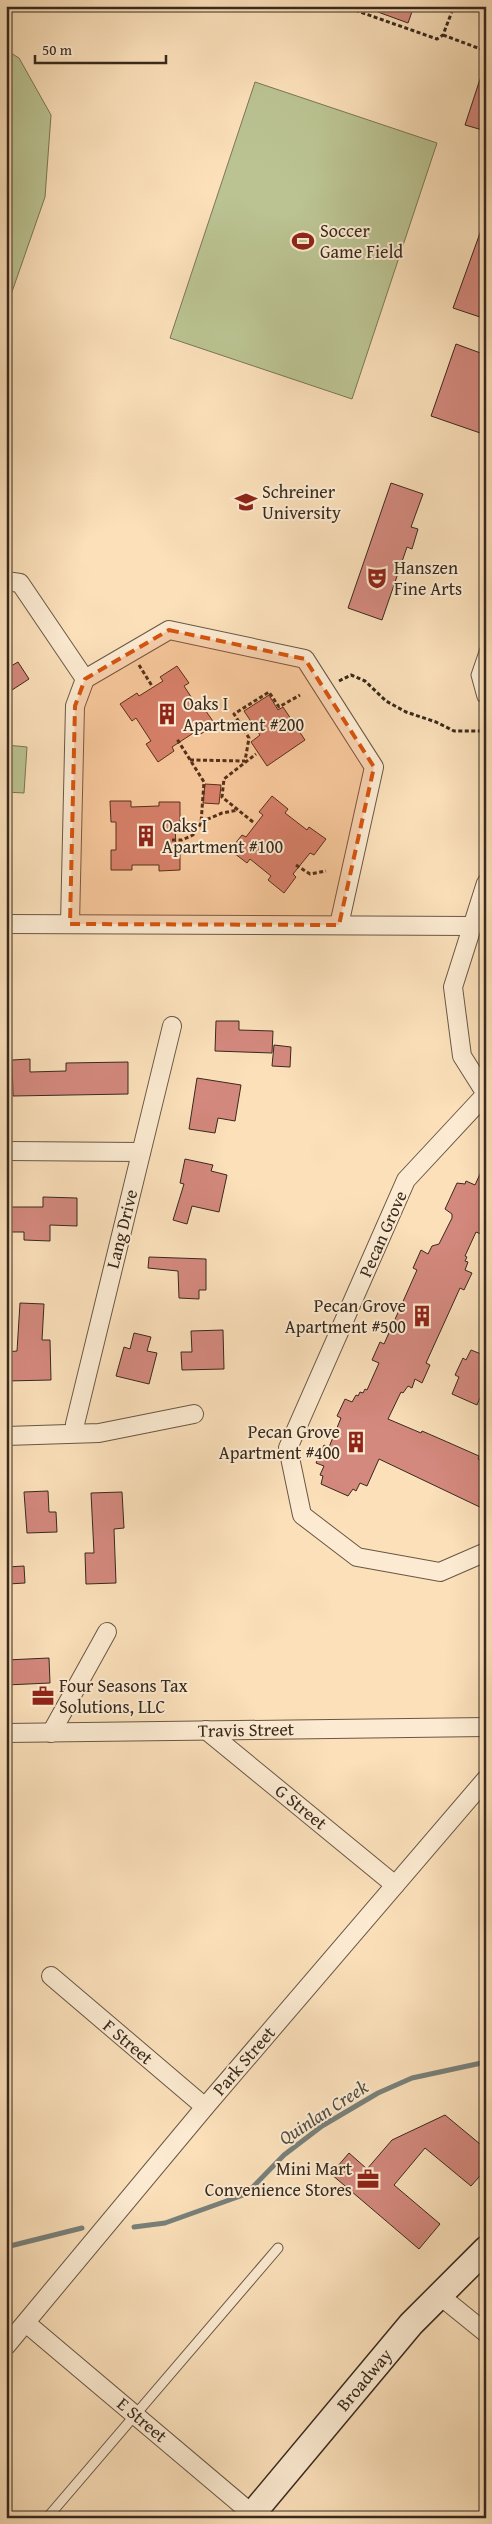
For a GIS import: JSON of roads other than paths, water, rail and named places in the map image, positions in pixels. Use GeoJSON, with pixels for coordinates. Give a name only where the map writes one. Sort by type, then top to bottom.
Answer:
{"type":"FeatureCollection","features":[{"type":"Feature","properties":{"kind":"main road","name":"Broadway"},"geometry":{"type":"LineString","coordinates":[[253,2516],[411,2324],[486,2249]]}},
{"type":"Feature","properties":{"kind":"street"},"geometry":{"type":"LineString","coordinates":[[6,582],[20,583],[85,679]]}},
{"type":"Feature","properties":{"kind":"street"},"geometry":{"type":"LineString","coordinates":[[70,924],[75,706],[85,679],[169,630],[305,659],[374,767],[339,925]]}},
{"type":"Feature","properties":{"kind":"street"},"geometry":{"type":"LineString","coordinates":[[486,883],[453,987],[462,1056],[486,1094]]}},
{"type":"Feature","properties":{"kind":"street"},"geometry":{"type":"LineString","coordinates":[[6,924],[472,926]]}},
{"type":"Feature","properties":{"kind":"street","name":"Lang Drive"},"geometry":{"type":"LineString","coordinates":[[76,1433],[75,1424],[172,1026]]}},
{"type":"Feature","properties":{"kind":"street","name":"Pecan Grove"},"geometry":{"type":"LineString","coordinates":[[486,1094],[406,1180],[288,1448],[302,1515],[357,1556],[440,1572],[486,1552]]}},
{"type":"Feature","properties":{"kind":"street"},"geometry":{"type":"LineString","coordinates":[[6,1151],[141,1152]]}},
{"type":"Feature","properties":{"kind":"street"},"geometry":{"type":"LineString","coordinates":[[6,1436],[99,1433],[194,1414]]}},
{"type":"Feature","properties":{"kind":"street"},"geometry":{"type":"LineString","coordinates":[[51,1733],[107,1632]]}},
{"type":"Feature","properties":{"kind":"street","name":"Travis Street"},"geometry":{"type":"LineString","coordinates":[[6,1733],[486,1727]]}},
{"type":"Feature","properties":{"kind":"street","name":"G Street"},"geometry":{"type":"LineString","coordinates":[[206,1730],[395,1885]]}},
{"type":"Feature","properties":{"kind":"street","name":"Park Street"},"geometry":{"type":"LineString","coordinates":[[6,2346],[205,2107],[486,1779]]}},
{"type":"Feature","properties":{"kind":"street","name":"F Street"},"geometry":{"type":"LineString","coordinates":[[51,1976],[205,2107]]}},
{"type":"Feature","properties":{"kind":"street"},"geometry":{"type":"LineString","coordinates":[[439,2294],[486,2333]]}},
{"type":"Feature","properties":{"kind":"street","name":"E Street"},"geometry":{"type":"LineString","coordinates":[[26,2323],[253,2516]]}},
{"type":"Feature","properties":{"kind":"lane"},"geometry":{"type":"LineString","coordinates":[[486,646],[476,675],[482,697],[486,699]]}},
{"type":"Feature","properties":{"kind":"lane"},"geometry":{"type":"LineString","coordinates":[[47,2518],[134,2414],[278,2248]]}},
{"type":"Feature","properties":{"kind":"waterway","name":"Quinlan Creek"},"geometry":{"type":"LineString","coordinates":[[134,2227],[165,2223],[246,2194],[284,2155],[322,2126],[378,2093],[412,2078],[486,2062]]}},
{"type":"Feature","properties":{"kind":"waterway","name":"Quinlan Creek"},"geometry":{"type":"LineString","coordinates":[[6,2247],[82,2228]]}},
{"type":"Feature","properties":{"kind":"place","name":"Soccer Game Field"},"geometry":{"type":"Point","coordinates":[303,241]}},
{"type":"Feature","properties":{"kind":"place","name":"Schreiner University"},"geometry":{"type":"Point","coordinates":[246,502]}},
{"type":"Feature","properties":{"kind":"place","name":"Hanszen Fine Arts"},"geometry":{"type":"Point","coordinates":[377,578]}},
{"type":"Feature","properties":{"kind":"place","name":"Oaks I Apartment #200"},"geometry":{"type":"Point","coordinates":[167,714]}},
{"type":"Feature","properties":{"kind":"place","name":"Oaks I Apartment #100"},"geometry":{"type":"Point","coordinates":[146,836]}},
{"type":"Feature","properties":{"kind":"place","name":"Pecan Grove Apartment #500"},"geometry":{"type":"Point","coordinates":[422,1316]}},
{"type":"Feature","properties":{"kind":"place","name":"Pecan Grove Apartment #400"},"geometry":{"type":"Point","coordinates":[356,1442]}},
{"type":"Feature","properties":{"kind":"place","name":"Four Seasons Tax Solutions, LLC"},"geometry":{"type":"Point","coordinates":[43,1696]}},
{"type":"Feature","properties":{"kind":"place","name":"Mini Mart Convenience Stores"},"geometry":{"type":"Point","coordinates":[368,2179]}}]}
